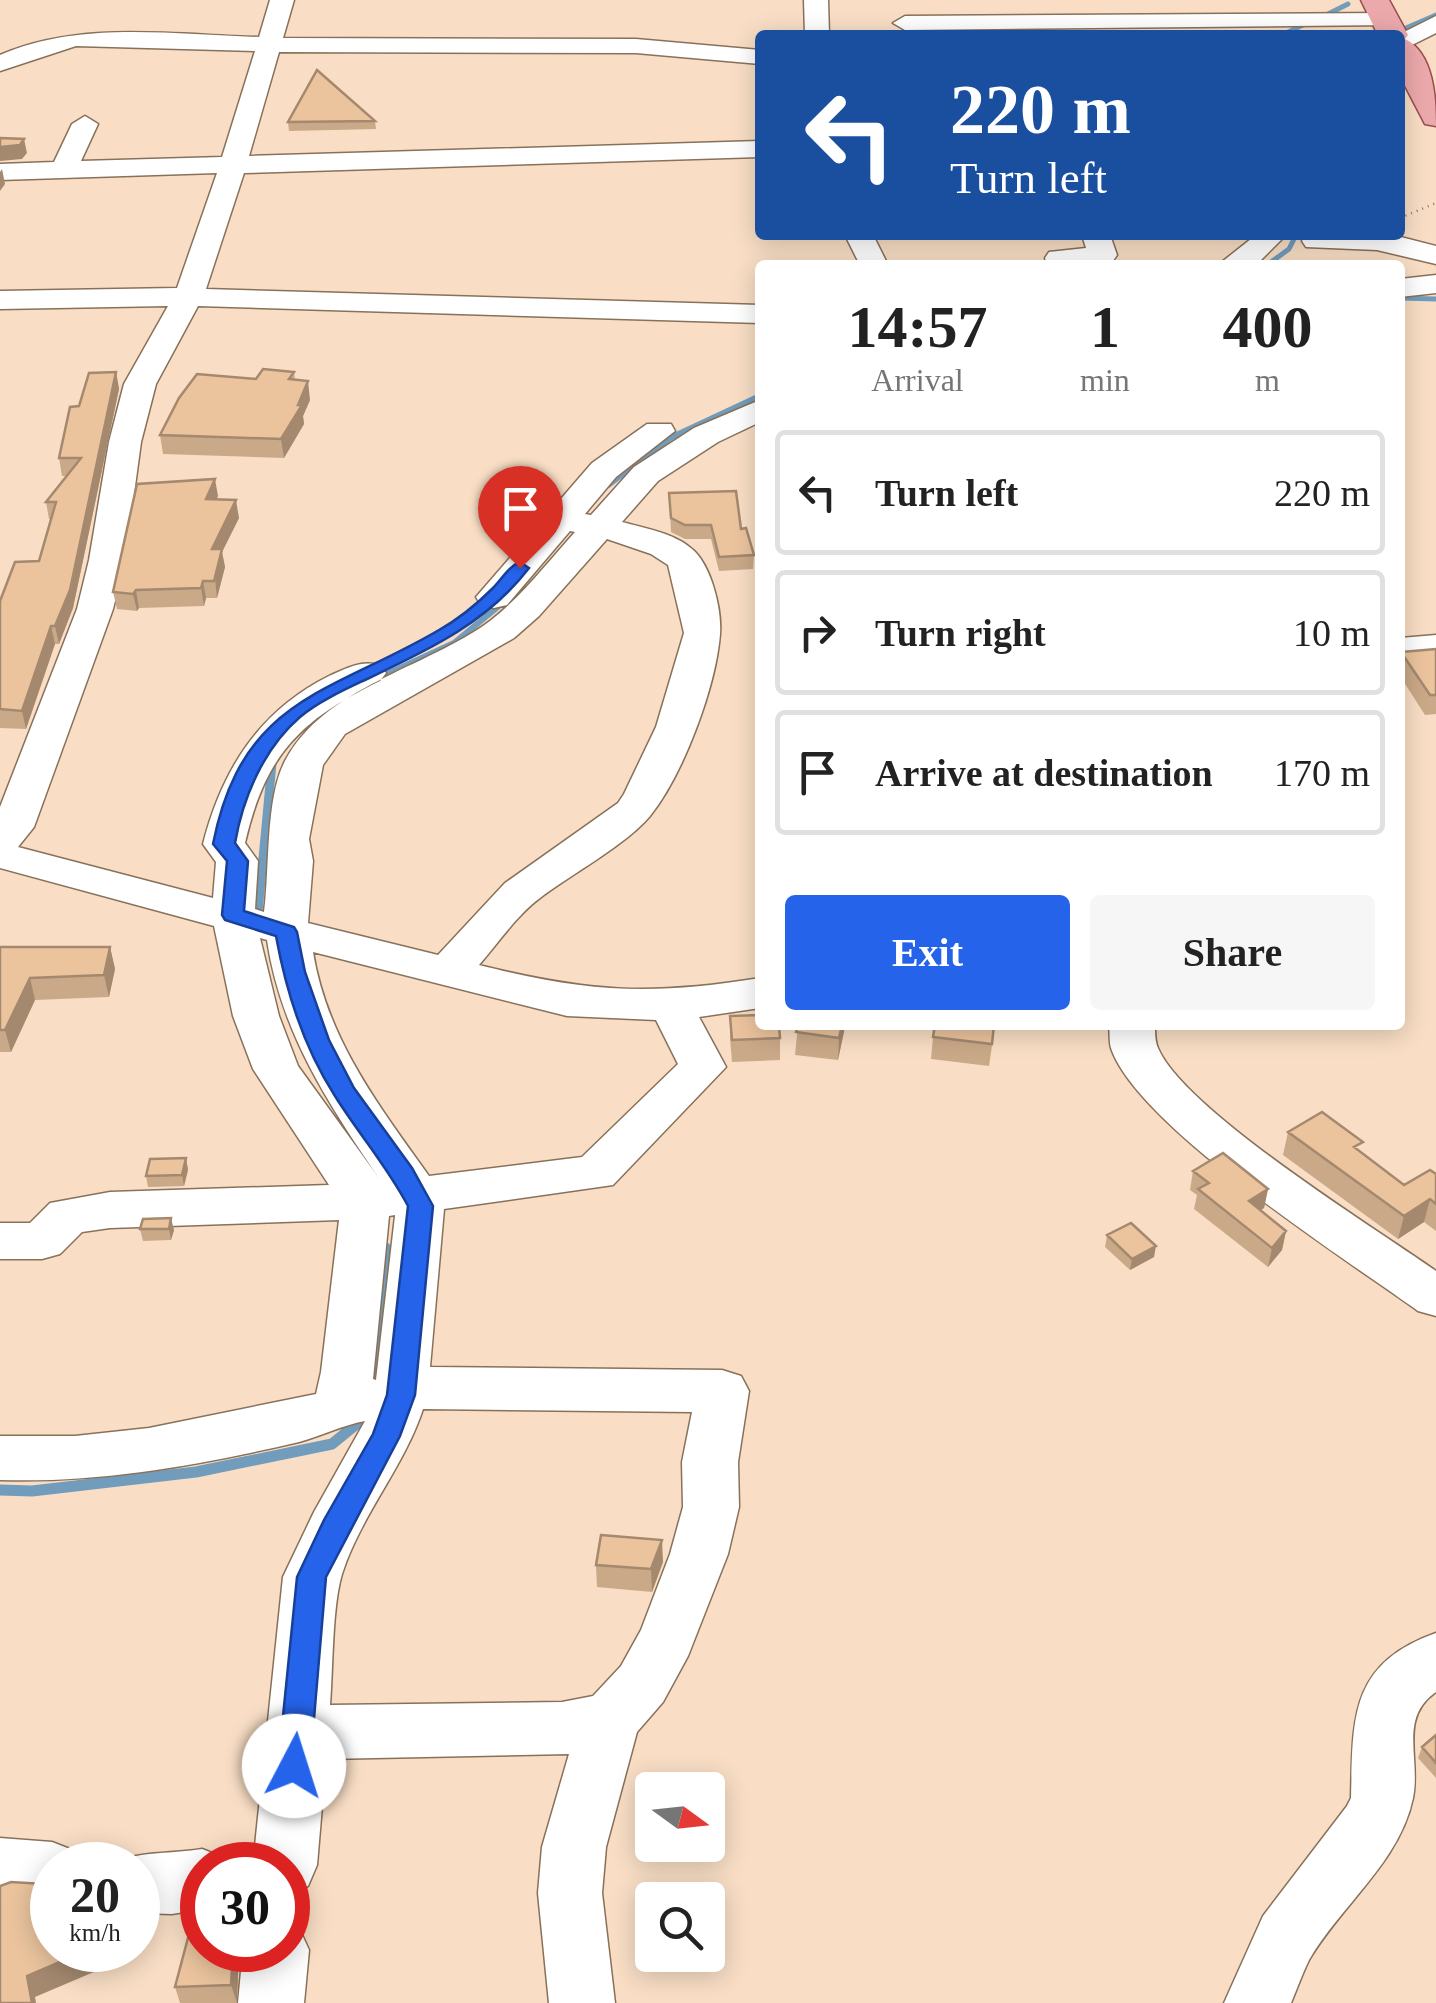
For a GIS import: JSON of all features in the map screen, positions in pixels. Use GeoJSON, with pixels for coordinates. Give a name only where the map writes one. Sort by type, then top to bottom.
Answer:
{"type":"FeatureCollection","features":[{"type":"Feature","properties":{"kind":"main road"},"geometry":{"type":"LineString","coordinates":[[1405,62],[1436,118]]}},
{"type":"Feature","properties":{"kind":"street"},"geometry":{"type":"LineString","coordinates":[[0,841],[13,826],[95,609],[107,560],[125,442],[140,384],[188,297],[212,237],[282,0]]}},
{"type":"Feature","properties":{"kind":"street"},"geometry":{"type":"LineString","coordinates":[[816,0],[817,30]]}},
{"type":"Feature","properties":{"kind":"street"},"geometry":{"type":"LineString","coordinates":[[905,24],[978,11],[1292,30]]}},
{"type":"Feature","properties":{"kind":"street"},"geometry":{"type":"LineString","coordinates":[[1405,32],[1436,23]]}},
{"type":"Feature","properties":{"kind":"street"},"geometry":{"type":"LineString","coordinates":[[0,64],[59,41],[113,42],[108,60],[471,43],[618,46],[755,57]]}},
{"type":"Feature","properties":{"kind":"street"},"geometry":{"type":"LineString","coordinates":[[64,170],[85,124]]}},
{"type":"Feature","properties":{"kind":"street"},"geometry":{"type":"LineString","coordinates":[[0,172],[755,149]]}},
{"type":"Feature","properties":{"kind":"street"},"geometry":{"type":"LineString","coordinates":[[1060,260],[1102,255],[1098,240]]}},
{"type":"Feature","properties":{"kind":"street"},"geometry":{"type":"LineString","coordinates":[[1243,260],[1267,240]]}},
{"type":"Feature","properties":{"kind":"street"},"geometry":{"type":"LineString","coordinates":[[1300,260],[1315,240]]}},
{"type":"Feature","properties":{"kind":"street"},"geometry":{"type":"LineString","coordinates":[[1381,240],[1404,243],[1436,255]]}},
{"type":"Feature","properties":{"kind":"street"},"geometry":{"type":"LineString","coordinates":[[1405,287],[1436,284]]}},
{"type":"Feature","properties":{"kind":"street"},"geometry":{"type":"LineString","coordinates":[[0,300],[188,297],[284,303],[755,314]]}},
{"type":"Feature","properties":{"kind":"street"},"geometry":{"type":"LineString","coordinates":[[260,923],[292,861],[288,840],[303,764],[331,726],[501,630],[526,608],[604,470],[638,443],[755,387]]}},
{"type":"Feature","properties":{"kind":"street"},"geometry":{"type":"LineString","coordinates":[[287,1842],[312,1577],[334,1528],[386,1436],[376,1397],[420,1216],[391,1197],[317,1040],[294,972],[260,923],[237,861],[224,844],[232,804],[278,726],[294,712],[344,683],[420,650],[472,617],[577,523],[670,456],[755,413]]}},
{"type":"Feature","properties":{"kind":"street"},"geometry":{"type":"LineString","coordinates":[[448,972],[520,892],[632,812],[645,798],[675,726],[702,630],[686,562],[657,546],[577,523]]}},
{"type":"Feature","properties":{"kind":"street"},"geometry":{"type":"LineString","coordinates":[[1405,649],[1436,646]]}},
{"type":"Feature","properties":{"kind":"street"},"geometry":{"type":"LineString","coordinates":[[0,855],[566,1002],[672,1008],[755,994]]}},
{"type":"Feature","properties":{"kind":"street"},"geometry":{"type":"LineString","coordinates":[[0,1241],[42,1241],[68,1216],[110,1210],[391,1197],[596,1172],[703,1067],[672,1008]]}},
{"type":"Feature","properties":{"kind":"street"},"geometry":{"type":"LineString","coordinates":[[1132,1030],[1134,1048],[1162,1090],[1237,1156],[1436,1296]]}},
{"type":"Feature","properties":{"kind":"street"},"geometry":{"type":"LineString","coordinates":[[0,1458],[140,1454],[307,1419],[376,1397],[553,1386],[588,1391],[722,1391],[710,1462],[711,1507],[698,1554],[667,1638],[642,1684],[610,1719],[574,1847],[570,1894],[582,2003]]}},
{"type":"Feature","properties":{"kind":"street"},"geometry":{"type":"LineString","coordinates":[[1257,2003],[1286,1938],[1371,1825],[1382,1798],[1383,1720],[1398,1685],[1436,1659]]}},
{"type":"Feature","properties":{"kind":"street"},"geometry":{"type":"LineString","coordinates":[[297,1732],[562,1729],[610,1719]]}},
{"type":"Feature","properties":{"kind":"street"},"geometry":{"type":"LineString","coordinates":[[0,1868],[30,1870]]}},
{"type":"Feature","properties":{"kind":"street"},"geometry":{"type":"LineString","coordinates":[[271,2003],[274,1972]]}},
{"type":"Feature","properties":{"kind":"path"},"geometry":{"type":"LineString","coordinates":[[1405,216],[1436,203]]}},
{"type":"Feature","properties":{"kind":"building"},"geometry":{"type":"Polygon","coordinates":[[[317,70],[375,121],[288,122],[317,70]]]}},
{"type":"Feature","properties":{"kind":"building"},"geometry":{"type":"Polygon","coordinates":[[[0,138],[24,139],[20,145],[0,147],[0,138]]]}},
{"type":"Feature","properties":{"kind":"building"},"geometry":{"type":"Polygon","coordinates":[[[263,369],[294,372],[289,379],[308,381],[298,405],[302,405],[281,439],[160,435],[197,374],[256,379],[263,369]]]}},
{"type":"Feature","properties":{"kind":"building"},"geometry":{"type":"Polygon","coordinates":[[[116,372],[70,590],[55,626],[51,626],[22,711],[0,709],[0,601],[15,562],[39,561],[56,502],[46,502],[81,458],[59,458],[70,407],[79,406],[89,373],[116,372]]]}},
{"type":"Feature","properties":{"kind":"building"},"geometry":{"type":"Polygon","coordinates":[[[215,479],[206,499],[236,500],[212,549],[222,549],[214,581],[203,581],[201,588],[113,592],[137,484],[215,479]]]}},
{"type":"Feature","properties":{"kind":"building"},"geometry":{"type":"Polygon","coordinates":[[[736,491],[741,529],[746,528],[754,555],[719,557],[711,525],[685,525],[671,518],[669,493],[736,491]]]}},
{"type":"Feature","properties":{"kind":"building"},"geometry":{"type":"Polygon","coordinates":[[[1436,649],[1436,695],[1430,695],[1405,658],[1405,652],[1436,649]]]}},
{"type":"Feature","properties":{"kind":"building"},"geometry":{"type":"Polygon","coordinates":[[[0,947],[110,947],[104,975],[30,978],[5,1030],[0,1030],[0,947]]]}},
{"type":"Feature","properties":{"kind":"building"},"geometry":{"type":"Polygon","coordinates":[[[755,1015],[755,1030],[779,1030],[780,1038],[732,1040],[730,1016],[755,1015]]]}},
{"type":"Feature","properties":{"kind":"building"},"geometry":{"type":"Polygon","coordinates":[[[797,1030],[841,1030],[839,1038],[797,1030]]]}},
{"type":"Feature","properties":{"kind":"building"},"geometry":{"type":"Polygon","coordinates":[[[934,1030],[993,1030],[992,1044],[933,1037],[934,1030]]]}},
{"type":"Feature","properties":{"kind":"building"},"geometry":{"type":"Polygon","coordinates":[[[1322,1112],[1363,1142],[1354,1147],[1404,1185],[1430,1170],[1436,1174],[1436,1204],[1430,1199],[1404,1216],[1288,1132],[1322,1112]]]}},
{"type":"Feature","properties":{"kind":"building"},"geometry":{"type":"Polygon","coordinates":[[[1223,1153],[1268,1189],[1249,1201],[1286,1231],[1272,1248],[1198,1189],[1209,1183],[1193,1171],[1223,1153]]]}},
{"type":"Feature","properties":{"kind":"building"},"geometry":{"type":"Polygon","coordinates":[[[186,1158],[182,1175],[146,1176],[150,1159],[186,1158]]]}},
{"type":"Feature","properties":{"kind":"building"},"geometry":{"type":"Polygon","coordinates":[[[171,1218],[169,1229],[140,1229],[143,1219],[171,1218]]]}},
{"type":"Feature","properties":{"kind":"building"},"geometry":{"type":"Polygon","coordinates":[[[1131,1223],[1156,1246],[1132,1259],[1107,1235],[1131,1223]]]}},
{"type":"Feature","properties":{"kind":"building"},"geometry":{"type":"Polygon","coordinates":[[[601,1535],[662,1540],[651,1569],[596,1565],[601,1535]]]}},
{"type":"Feature","properties":{"kind":"building"},"geometry":{"type":"Polygon","coordinates":[[[1436,1735],[1436,1763],[1422,1747],[1436,1735]]]}},
{"type":"Feature","properties":{"kind":"building"},"geometry":{"type":"Polygon","coordinates":[[[30,1883],[30,1972],[36,1972],[27,1976],[32,2003],[0,2003],[0,1886],[30,1883]]]}},
{"type":"Feature","properties":{"kind":"building"},"geometry":{"type":"Polygon","coordinates":[[[180,1968],[180,1972],[232,1972],[231,1985],[175,1987],[180,1968]]]}},
{"type":"Feature","properties":{"kind":"waterway"},"geometry":{"type":"LineString","coordinates":[[1322,17],[1348,4]]}},
{"type":"Feature","properties":{"kind":"waterway"},"geometry":{"type":"LineString","coordinates":[[1402,30],[1436,15]]}},
{"type":"Feature","properties":{"kind":"waterway"},"geometry":{"type":"LineString","coordinates":[[1292,30],[1305,24]]}},
{"type":"Feature","properties":{"kind":"waterway"},"geometry":{"type":"LineString","coordinates":[[1274,260],[1289,249],[1294,240]]}},
{"type":"Feature","properties":{"kind":"waterway"},"geometry":{"type":"LineString","coordinates":[[1405,298],[1436,299]]}},
{"type":"Feature","properties":{"kind":"waterway"},"geometry":{"type":"LineString","coordinates":[[608,485],[670,438],[755,398]]}},
{"type":"Feature","properties":{"kind":"waterway"},"geometry":{"type":"LineString","coordinates":[[374,680],[454,643],[505,601]]}},
{"type":"Feature","properties":{"kind":"waterway"},"geometry":{"type":"LineString","coordinates":[[257,922],[272,763]]}},
{"type":"Feature","properties":{"kind":"waterway"},"geometry":{"type":"LineString","coordinates":[[382,1291],[386,1247]]}},
{"type":"Feature","properties":{"kind":"waterway"},"geometry":{"type":"LineString","coordinates":[[374,1391],[383,1288]]}},
{"type":"Feature","properties":{"kind":"waterway"},"geometry":{"type":"LineString","coordinates":[[0,1490],[32,1491],[196,1472],[332,1444],[364,1418]]}},
{"type":"Feature","properties":{"kind":"route"},"geometry":{"type":"LineString","coordinates":[[294,1766],[312,1577],[334,1528],[386,1436],[401,1395],[420,1206],[404,1174],[344,1091],[317,1040],[302,1003],[286,932],[233,915],[237,861],[224,844],[232,804],[278,726],[344,683],[420,650],[448,633],[500,592],[520,568]]}}]}
